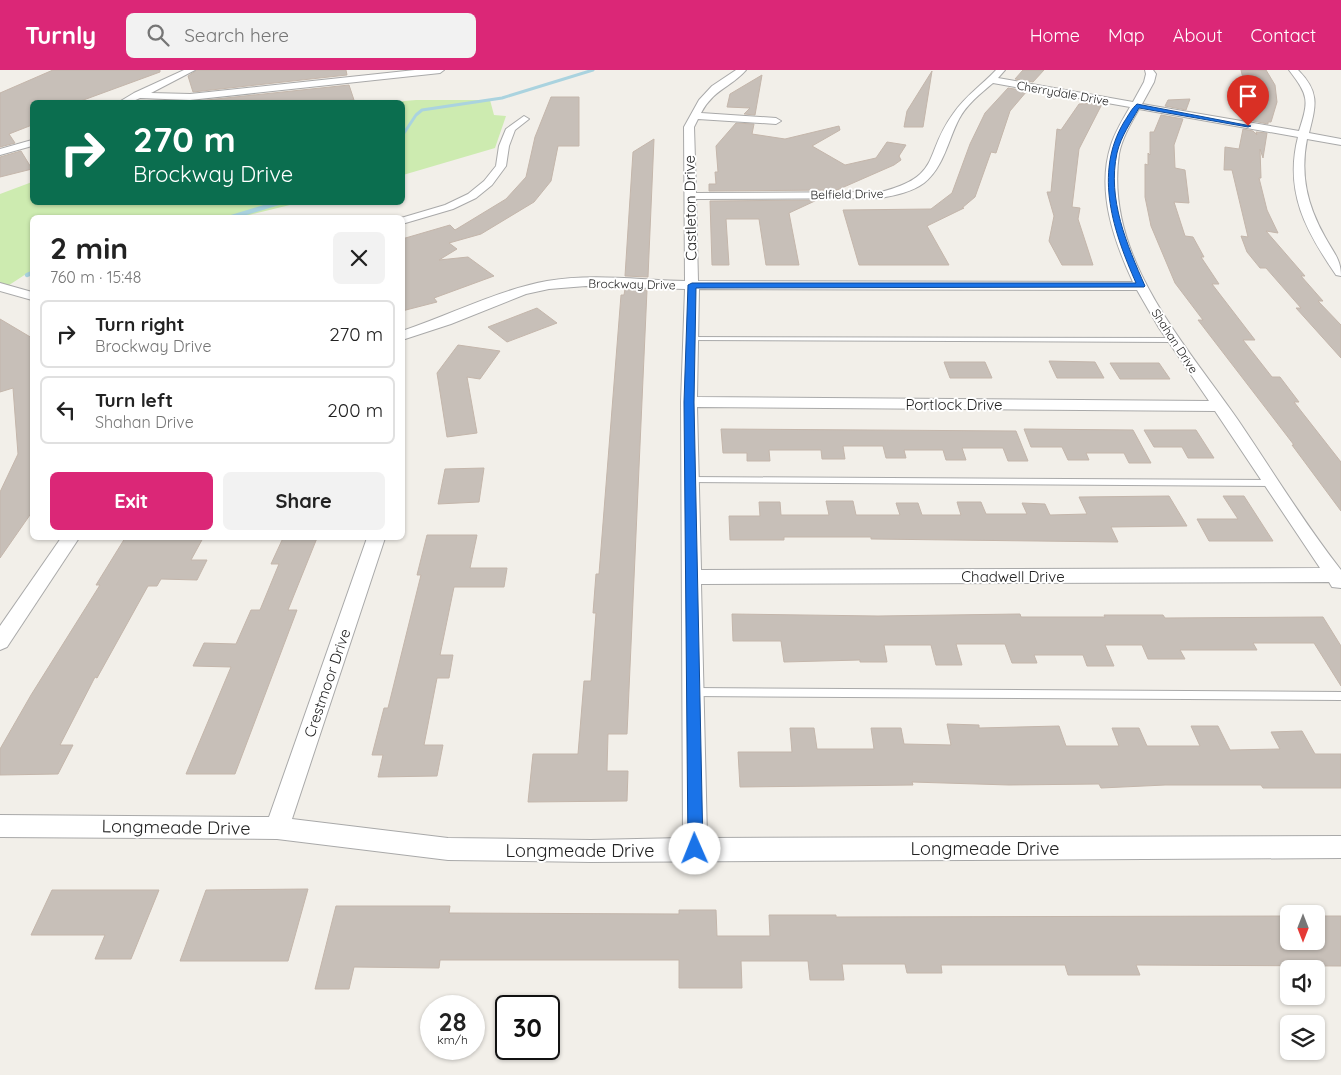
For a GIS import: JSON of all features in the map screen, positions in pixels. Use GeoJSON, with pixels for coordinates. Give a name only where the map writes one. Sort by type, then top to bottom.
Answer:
{"type":"FeatureCollection","features":[{"type":"Feature","properties":{"kind":"street"},"geometry":{"type":"LineString","coordinates":[[128,100],[191,70]]}},
{"type":"Feature","properties":{"kind":"street"},"geometry":{"type":"LineString","coordinates":[[137,95],[197,97],[440,70]]}},
{"type":"Feature","properties":{"kind":"street","name":"Castleton Drive"},"geometry":{"type":"LineString","coordinates":[[695,849],[689,402],[692,285],[689,127],[702,102],[715,88],[742,70]]}},
{"type":"Feature","properties":{"kind":"street","name":"Belfield Drive"},"geometry":{"type":"LineString","coordinates":[[690,196],[881,195],[901,192],[917,185],[932,170],[951,127],[967,102],[993,80],[1001,70]]}},
{"type":"Feature","properties":{"kind":"street","name":"Shahan Drive"},"geometry":{"type":"LineString","coordinates":[[1149,70],[1149,82],[1122,131],[1114,153],[1112,188],[1116,223],[1127,253],[1157,315],[1173,340],[1338,580]]}},
{"type":"Feature","properties":{"kind":"street"},"geometry":{"type":"LineString","coordinates":[[1293,70],[1306,85],[1310,94],[1311,108],[1298,164],[1299,186],[1304,205],[1330,257],[1341,272]]}},
{"type":"Feature","properties":{"kind":"street","name":"Cherrydale Drive"},"geometry":{"type":"LineString","coordinates":[[993,80],[1341,142]]}},
{"type":"Feature","properties":{"kind":"street"},"geometry":{"type":"LineString","coordinates":[[694,116],[776,121]]}},
{"type":"Feature","properties":{"kind":"street"},"geometry":{"type":"LineString","coordinates":[[405,220],[448,207],[472,196],[488,183],[501,166],[504,146],[512,129],[524,119]]}},
{"type":"Feature","properties":{"kind":"street"},"geometry":{"type":"LineString","coordinates":[[0,152],[30,144]]}},
{"type":"Feature","properties":{"kind":"street","name":"Brockway Drive"},"geometry":{"type":"LineString","coordinates":[[405,335],[446,321],[522,290],[549,284],[586,282],[692,285],[1142,286]]}},
{"type":"Feature","properties":{"kind":"street"},"geometry":{"type":"LineString","coordinates":[[0,287],[30,295]]}},
{"type":"Feature","properties":{"kind":"street","name":"Portlock Drive"},"geometry":{"type":"LineString","coordinates":[[689,402],[1220,406]]}},
{"type":"Feature","properties":{"kind":"street"},"geometry":{"type":"LineString","coordinates":[[0,642],[69,540]]}},
{"type":"Feature","properties":{"kind":"street","name":"Crestmoor Drive"},"geometry":{"type":"LineString","coordinates":[[277,828],[375,540]]}},
{"type":"Feature","properties":{"kind":"street","name":"Chadwell Drive"},"geometry":{"type":"LineString","coordinates":[[691,577],[1338,580]]}},
{"type":"Feature","properties":{"kind":"street","name":"Longmeade Drive"},"geometry":{"type":"LineString","coordinates":[[0,826],[277,828],[448,849],[591,851],[1341,847]]}},
{"type":"Feature","properties":{"kind":"lane"},"geometry":{"type":"LineString","coordinates":[[691,339],[1173,340]]}},
{"type":"Feature","properties":{"kind":"lane"},"geometry":{"type":"LineString","coordinates":[[690,480],[1272,483]]}},
{"type":"Feature","properties":{"kind":"lane"},"geometry":{"type":"LineString","coordinates":[[693,692],[1341,696]]}},
{"type":"Feature","properties":{"kind":"green space"},"geometry":{"type":"Polygon","coordinates":[[[490,100],[494,115],[506,116],[495,148],[405,174],[405,101],[490,100]]]}},
{"type":"Feature","properties":{"kind":"green space"},"geometry":{"type":"Polygon","coordinates":[[[30,183],[30,205],[290,205],[249,215],[30,215],[30,273],[0,291],[0,194],[30,183]]]}},
{"type":"Feature","properties":{"kind":"building"},"geometry":{"type":"Polygon","coordinates":[[[53,70],[160,70],[160,72],[83,100],[30,100],[30,126],[9,134],[15,143],[0,147],[0,93],[53,70]]]}},
{"type":"Feature","properties":{"kind":"building"},"geometry":{"type":"Polygon","coordinates":[[[197,70],[346,70],[347,75],[193,92],[188,76],[197,70]]]}},
{"type":"Feature","properties":{"kind":"building"},"geometry":{"type":"Polygon","coordinates":[[[1023,70],[1044,70],[1033,82],[1015,79],[1023,70]]]}},
{"type":"Feature","properties":{"kind":"building"},"geometry":{"type":"Polygon","coordinates":[[[1241,70],[1266,70],[1275,85],[1277,102],[1271,122],[1268,122],[1268,124],[1253,121],[1241,70]]]}},
{"type":"Feature","properties":{"kind":"building"},"geometry":{"type":"Polygon","coordinates":[[[932,71],[923,127],[904,127],[907,111],[932,71]]]}},
{"type":"Feature","properties":{"kind":"building"},"geometry":{"type":"Polygon","coordinates":[[[762,75],[755,115],[744,114],[750,108],[727,107],[730,94],[762,75]]]}},
{"type":"Feature","properties":{"kind":"building"},"geometry":{"type":"Polygon","coordinates":[[[349,85],[354,100],[206,100],[349,85]]]}},
{"type":"Feature","properties":{"kind":"building"},"geometry":{"type":"Polygon","coordinates":[[[1008,88],[1027,91],[1010,111],[996,153],[991,152],[975,197],[962,208],[964,208],[927,226],[949,265],[859,265],[843,210],[931,209],[952,193],[970,144],[985,113],[1008,88]]]}},
{"type":"Feature","properties":{"kind":"building"},"geometry":{"type":"Polygon","coordinates":[[[551,97],[579,97],[579,146],[558,146],[551,181],[534,202],[481,234],[449,243],[457,249],[439,260],[468,257],[494,276],[434,298],[437,302],[405,310],[405,238],[450,225],[455,230],[506,199],[526,177],[535,137],[551,97]]]}},
{"type":"Feature","properties":{"kind":"building"},"geometry":{"type":"Polygon","coordinates":[[[1190,99],[1186,110],[1165,106],[1168,100],[1190,99]]]}},
{"type":"Feature","properties":{"kind":"building"},"geometry":{"type":"Polygon","coordinates":[[[1079,104],[1102,104],[1079,149],[1072,207],[1080,208],[1078,219],[1093,265],[1062,265],[1049,241],[1054,216],[1047,192],[1051,192],[1057,129],[1061,130],[1079,104]]]}},
{"type":"Feature","properties":{"kind":"building"},"geometry":{"type":"Polygon","coordinates":[[[1161,115],[1183,119],[1174,145],[1175,168],[1185,170],[1189,203],[1174,202],[1185,236],[1193,237],[1204,257],[1201,257],[1219,284],[1212,284],[1255,340],[1243,340],[1272,377],[1280,377],[1299,402],[1294,402],[1341,462],[1341,511],[1292,445],[1294,445],[1198,320],[1203,320],[1175,283],[1151,226],[1145,197],[1145,164],[1148,165],[1148,153],[1150,155],[1150,132],[1154,132],[1161,115]]]}},
{"type":"Feature","properties":{"kind":"building"},"geometry":{"type":"Polygon","coordinates":[[[736,123],[754,124],[752,134],[785,139],[839,126],[840,130],[812,146],[845,165],[876,158],[887,142],[906,145],[899,156],[901,160],[894,165],[837,190],[709,191],[709,184],[716,184],[715,172],[718,172],[716,146],[736,123]]]}},
{"type":"Feature","properties":{"kind":"building"},"geometry":{"type":"Polygon","coordinates":[[[1243,129],[1253,131],[1257,135],[1256,132],[1267,133],[1263,158],[1260,149],[1261,178],[1259,178],[1267,210],[1278,233],[1266,231],[1305,276],[1301,276],[1323,301],[1318,301],[1341,325],[1341,358],[1296,308],[1301,308],[1266,268],[1260,268],[1247,252],[1241,236],[1248,237],[1232,170],[1224,170],[1225,147],[1239,149],[1243,129]]]}},
{"type":"Feature","properties":{"kind":"building"},"geometry":{"type":"Polygon","coordinates":[[[654,139],[648,277],[625,276],[633,152],[654,139]]]}},
{"type":"Feature","properties":{"kind":"building"},"geometry":{"type":"Polygon","coordinates":[[[21,151],[30,166],[30,170],[0,177],[0,157],[21,151]]]}},
{"type":"Feature","properties":{"kind":"building"},"geometry":{"type":"Polygon","coordinates":[[[817,200],[789,213],[799,265],[766,265],[759,219],[726,219],[729,265],[712,265],[710,201],[817,200]]]}},
{"type":"Feature","properties":{"kind":"building"},"geometry":{"type":"Polygon","coordinates":[[[625,289],[647,290],[627,734],[608,734],[607,771],[628,771],[627,801],[528,802],[533,754],[578,754],[584,681],[591,681],[596,613],[593,613],[596,574],[599,574],[621,295],[624,295],[625,289]]]}},
{"type":"Feature","properties":{"kind":"building"},"geometry":{"type":"Polygon","coordinates":[[[537,308],[557,323],[507,342],[488,327],[537,308]]]}},
{"type":"Feature","properties":{"kind":"building"},"geometry":{"type":"Polygon","coordinates":[[[0,319],[30,337],[30,515],[0,558],[0,492],[18,454],[13,388],[0,392],[0,319]]]}},
{"type":"Feature","properties":{"kind":"building"},"geometry":{"type":"Polygon","coordinates":[[[458,345],[500,351],[480,379],[467,377],[477,433],[447,437],[437,373],[458,345]]]}},
{"type":"Feature","properties":{"kind":"building"},"geometry":{"type":"Polygon","coordinates":[[[1049,361],[1095,362],[1104,378],[1057,378],[1049,361]]]}},
{"type":"Feature","properties":{"kind":"building"},"geometry":{"type":"Polygon","coordinates":[[[944,362],[985,362],[992,378],[950,378],[944,362]]]}},
{"type":"Feature","properties":{"kind":"building"},"geometry":{"type":"Polygon","coordinates":[[[1110,363],[1159,363],[1170,379],[1120,379],[1110,363]]]}},
{"type":"Feature","properties":{"kind":"building"},"geometry":{"type":"Polygon","coordinates":[[[721,429],[1016,431],[1028,461],[1008,461],[1003,448],[962,448],[966,460],[946,460],[943,450],[904,450],[906,458],[886,458],[883,446],[843,446],[845,459],[822,459],[821,450],[769,450],[770,461],[747,461],[747,453],[723,453],[721,429]]]}},
{"type":"Feature","properties":{"kind":"building"},"geometry":{"type":"Polygon","coordinates":[[[1024,429],[1133,430],[1151,463],[1129,463],[1124,453],[1086,453],[1089,460],[1068,460],[1062,447],[1031,447],[1024,429]]]}},
{"type":"Feature","properties":{"kind":"building"},"geometry":{"type":"Polygon","coordinates":[[[1144,430],[1196,430],[1214,458],[1188,458],[1182,447],[1154,447],[1144,430]]]}},
{"type":"Feature","properties":{"kind":"building"},"geometry":{"type":"Polygon","coordinates":[[[484,468],[479,502],[438,504],[445,469],[484,468]]]}},
{"type":"Feature","properties":{"kind":"building"},"geometry":{"type":"Polygon","coordinates":[[[1169,496],[1187,526],[1111,527],[1118,542],[871,539],[871,537],[784,537],[784,540],[730,540],[729,516],[760,516],[759,502],[780,502],[781,515],[829,515],[826,501],[853,501],[856,515],[900,515],[896,503],[918,503],[922,515],[961,515],[957,502],[981,502],[986,514],[1027,514],[1022,503],[1045,504],[1050,515],[1087,514],[1079,497],[1169,496]]]}},
{"type":"Feature","properties":{"kind":"building"},"geometry":{"type":"Polygon","coordinates":[[[1223,496],[1244,496],[1273,541],[1209,541],[1197,519],[1238,519],[1223,496]]]}},
{"type":"Feature","properties":{"kind":"building"},"geometry":{"type":"Polygon","coordinates":[[[427,535],[477,535],[470,568],[507,568],[504,587],[454,587],[440,655],[453,655],[449,678],[437,678],[424,745],[443,745],[437,776],[378,777],[383,755],[372,755],[384,708],[388,708],[421,575],[417,575],[427,535]]]}},
{"type":"Feature","properties":{"kind":"building"},"geometry":{"type":"Polygon","coordinates":[[[124,540],[202,540],[191,560],[207,560],[197,580],[161,579],[157,586],[148,586],[97,678],[95,677],[60,745],[73,745],[58,774],[0,775],[0,749],[31,695],[100,585],[96,585],[124,540]]]}},
{"type":"Feature","properties":{"kind":"building"},"geometry":{"type":"Polygon","coordinates":[[[282,540],[316,540],[288,610],[297,610],[235,774],[186,774],[231,667],[193,666],[204,643],[236,644],[251,610],[260,610],[279,564],[271,564],[282,540]]]}},
{"type":"Feature","properties":{"kind":"building"},"geometry":{"type":"Polygon","coordinates":[[[732,614],[878,616],[1020,614],[1021,617],[1163,615],[1165,618],[1323,617],[1341,646],[1341,686],[1314,643],[1253,643],[1257,650],[1180,650],[1185,659],[1148,659],[1142,645],[1105,645],[1114,666],[1087,666],[1083,655],[1034,655],[1037,663],[1012,663],[1005,644],[956,644],[962,665],[936,665],[931,645],[884,645],[887,662],[860,662],[860,660],[784,662],[781,641],[733,641],[732,614]]]}},
{"type":"Feature","properties":{"kind":"building"},"geometry":{"type":"Polygon","coordinates":[[[947,724],[979,725],[979,728],[1059,726],[1066,746],[1119,746],[1112,728],[1139,728],[1147,746],[1200,746],[1191,726],[1218,726],[1230,750],[1280,749],[1271,732],[1302,731],[1315,754],[1341,754],[1341,788],[1263,788],[1261,785],[1165,785],[1101,788],[1099,784],[1009,785],[912,782],[913,785],[740,787],[738,752],[792,752],[790,728],[814,728],[817,749],[874,749],[871,728],[901,728],[904,744],[951,745],[947,724]]]}},
{"type":"Feature","properties":{"kind":"building"},"geometry":{"type":"Polygon","coordinates":[[[308,889],[288,961],[180,961],[206,890],[308,889]]]}},
{"type":"Feature","properties":{"kind":"building"},"geometry":{"type":"Polygon","coordinates":[[[52,890],[159,890],[131,959],[95,959],[105,935],[31,935],[52,890]]]}},
{"type":"Feature","properties":{"kind":"building"},"geometry":{"type":"Polygon","coordinates":[[[336,906],[450,906],[449,913],[679,914],[679,910],[716,910],[717,936],[770,936],[769,915],[836,915],[836,917],[1280,916],[1280,950],[1325,950],[1325,916],[1341,916],[1341,966],[1325,966],[1325,960],[1280,960],[1280,966],[1136,965],[1140,975],[1068,975],[1065,965],[941,965],[942,973],[907,973],[905,964],[842,964],[844,980],[810,980],[808,961],[741,961],[742,988],[679,988],[679,960],[440,960],[439,968],[354,967],[349,989],[315,989],[336,906]]]}},
{"type":"Feature","properties":{"kind":"waterway"},"geometry":{"type":"LineString","coordinates":[[405,132],[416,115],[422,110],[502,98],[593,70]]}},
{"type":"Feature","properties":{"kind":"waterway"},"geometry":{"type":"LineString","coordinates":[[239,215],[271,205]]}},
{"type":"Feature","properties":{"kind":"route"},"geometry":{"type":"LineString","coordinates":[[695,849],[689,402],[692,285],[1142,286],[1116,223],[1112,188],[1114,153],[1122,131],[1137,106],[1248,126]]}}]}
